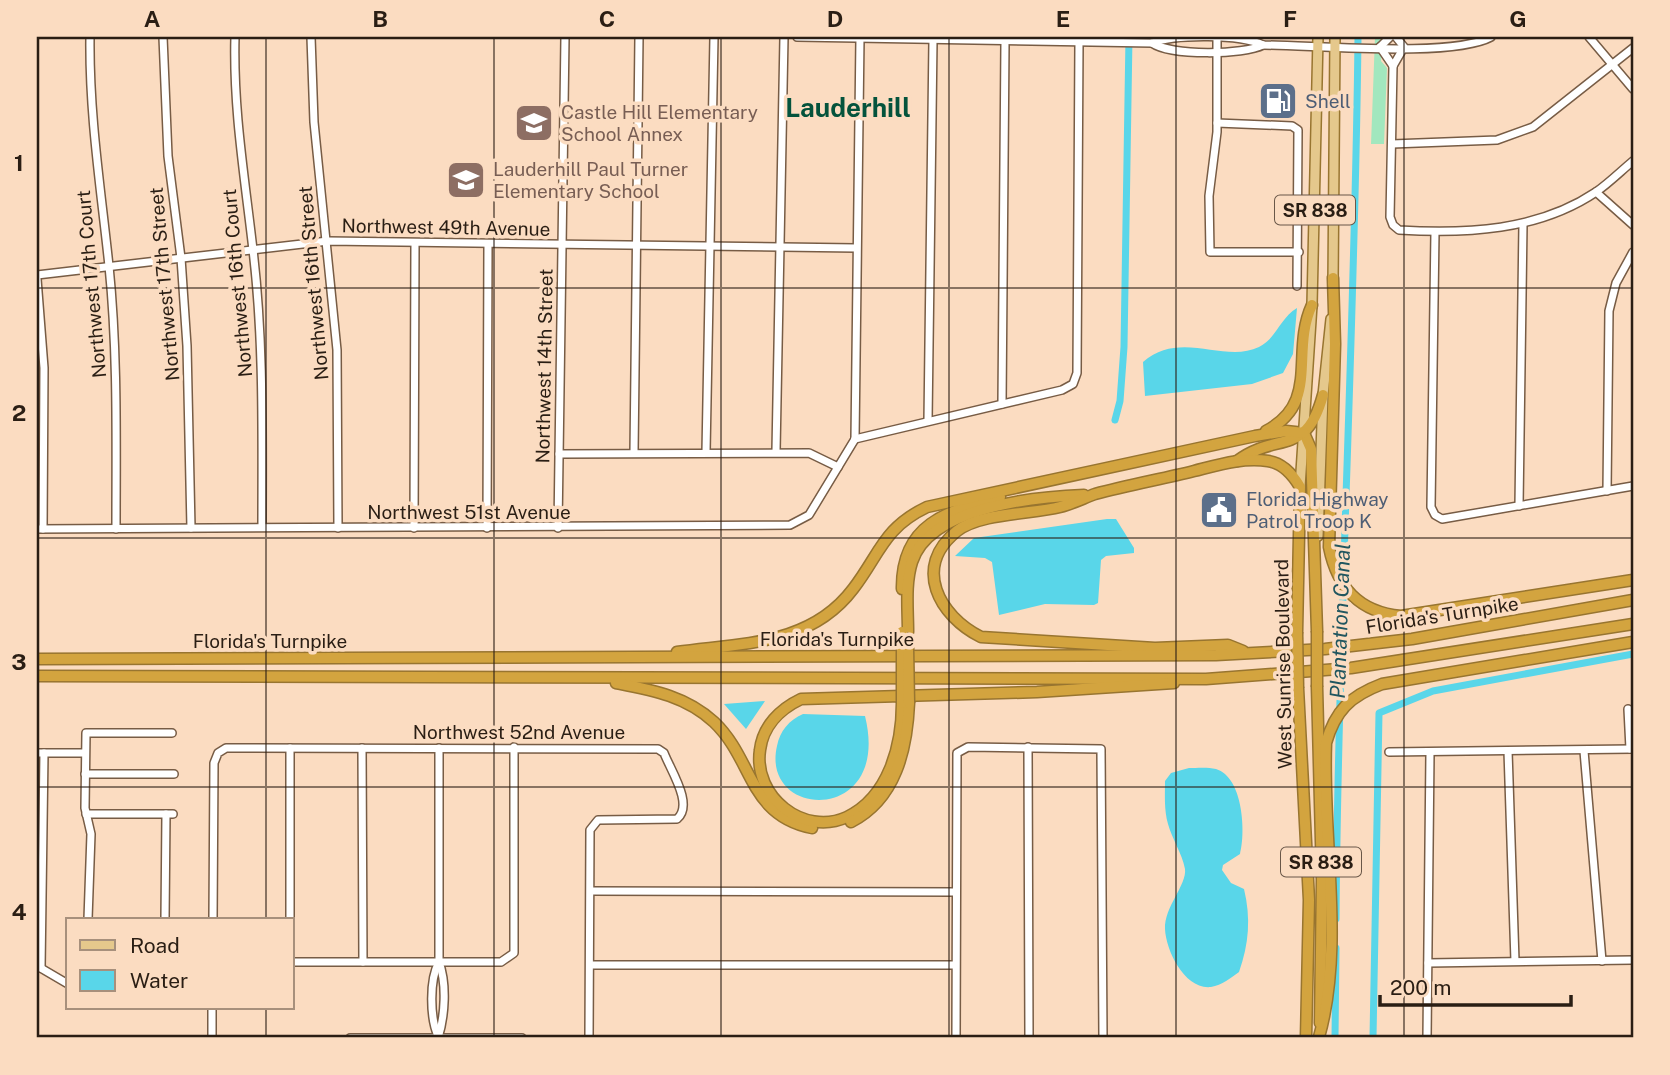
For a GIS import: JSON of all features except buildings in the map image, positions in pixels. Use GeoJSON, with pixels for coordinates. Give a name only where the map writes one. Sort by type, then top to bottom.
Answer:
{"type":"FeatureCollection","features":[{"type":"Feature","properties":{"kind":"highway"},"geometry":{"type":"LineString","coordinates":[[1333,278],[1335,344],[1329,547],[1335,573],[1343,588],[1368,607],[1386,615],[1421,615],[1633,580]]}},
{"type":"Feature","properties":{"kind":"highway"},"geometry":{"type":"LineString","coordinates":[[1255,436],[1281,423],[1295,406],[1304,323],[1312,305]]}},
{"type":"Feature","properties":{"kind":"highway"},"geometry":{"type":"LineString","coordinates":[[1237,461],[1247,453],[1290,441],[1304,433],[1314,423],[1324,396]]}},
{"type":"Feature","properties":{"kind":"highway"},"geometry":{"type":"LineString","coordinates":[[634,657],[739,647],[787,635],[815,622],[842,603],[881,542],[901,521],[927,507],[1255,436],[1286,431],[1304,433]]}},
{"type":"Feature","properties":{"kind":"highway"},"geometry":{"type":"LineString","coordinates":[[1304,433],[1311,449],[1316,576]]}},
{"type":"Feature","properties":{"kind":"highway"},"geometry":{"type":"LineString","coordinates":[[1248,653],[1228,645],[1154,648],[994,640],[963,628],[951,618],[936,591],[934,573],[939,554],[958,531],[981,522],[1061,507],[1095,494],[1237,461],[1263,460],[1280,465],[1300,487]]}},
{"type":"Feature","properties":{"kind":"highway"},"geometry":{"type":"LineString","coordinates":[[595,678],[666,693],[701,712],[733,746],[764,801],[781,817],[813,828],[848,823],[871,809],[881,798],[904,752],[906,703],[902,571],[908,553],[919,535],[938,518],[953,510],[1030,486]]}},
{"type":"Feature","properties":{"kind":"highway","name":"West Sunrise Boulevard"},"geometry":{"type":"LineString","coordinates":[[1300,487],[1297,632],[1309,900],[1306,1038]]}},
{"type":"Feature","properties":{"kind":"highway"},"geometry":{"type":"LineString","coordinates":[[905,632],[910,569],[916,550],[931,532],[966,515],[1060,496],[1095,494]]}},
{"type":"Feature","properties":{"kind":"highway","name":"West Sunrise Boulevard"},"geometry":{"type":"LineString","coordinates":[[1316,576],[1322,880],[1319,1038]]}},
{"type":"Feature","properties":{"kind":"highway","name":"Florida's Turnpike"},"geometry":{"type":"LineString","coordinates":[[37,659],[1248,653],[1350,646],[1505,624],[1633,600]]}},
{"type":"Feature","properties":{"kind":"highway","name":"Florida's Turnpike"},"geometry":{"type":"LineString","coordinates":[[37,676],[1206,678],[1351,668],[1633,624]]}},
{"type":"Feature","properties":{"kind":"highway"},"geometry":{"type":"LineString","coordinates":[[1319,1038],[1327,1009],[1330,933],[1325,757],[1329,732],[1340,709],[1362,692],[1382,684],[1583,653],[1633,642]]}},
{"type":"Feature","properties":{"kind":"highway"},"geometry":{"type":"LineString","coordinates":[[906,703],[891,766],[876,793],[858,810],[837,820],[814,821],[785,810],[771,796],[761,776],[761,741],[774,719],[801,699],[1151,687],[1206,678]]}},
{"type":"Feature","properties":{"kind":"main road","name":"West Sunrise Boulevard"},"geometry":{"type":"LineString","coordinates":[[1300,487],[1312,305],[1318,41]]}},
{"type":"Feature","properties":{"kind":"main road","name":"West Sunrise Boulevard"},"geometry":{"type":"LineString","coordinates":[[1316,576],[1324,396],[1333,278],[1335,42]]}},
{"type":"Feature","properties":{"kind":"street","name":"Northwest 17th Court"},"geometry":{"type":"LineString","coordinates":[[90,37],[95,159],[109,266],[116,367],[116,528]]}},
{"type":"Feature","properties":{"kind":"street","name":"Northwest 17th Street"},"geometry":{"type":"LineString","coordinates":[[163,37],[168,156],[181,258],[187,346],[191,528]]}},
{"type":"Feature","properties":{"kind":"street","name":"Northwest 16th Court"},"geometry":{"type":"LineString","coordinates":[[235,37],[240,156],[254,250],[261,367],[262,527]]}},
{"type":"Feature","properties":{"kind":"street","name":"Northwest 16th Street"},"geometry":{"type":"LineString","coordinates":[[312,37],[314,122],[337,350],[338,528]]}},
{"type":"Feature","properties":{"kind":"street","name":"Northwest 14th Street"},"geometry":{"type":"LineString","coordinates":[[558,528],[565,37]]}},
{"type":"Feature","properties":{"kind":"street"},"geometry":{"type":"LineString","coordinates":[[634,453],[639,37]]}},
{"type":"Feature","properties":{"kind":"street"},"geometry":{"type":"LineString","coordinates":[[705,452],[713,37]]}},
{"type":"Feature","properties":{"kind":"street"},"geometry":{"type":"LineString","coordinates":[[776,452],[784,37]]}},
{"type":"Feature","properties":{"kind":"street"},"geometry":{"type":"LineString","coordinates":[[797,37],[1129,43],[1217,37],[1251,39],[1263,45]]}},
{"type":"Feature","properties":{"kind":"street"},"geometry":{"type":"LineString","coordinates":[[1217,37],[1217,123],[1209,196],[1210,252],[1299,252]]}},
{"type":"Feature","properties":{"kind":"street"},"geometry":{"type":"LineString","coordinates":[[1379,47],[1390,37]]}},
{"type":"Feature","properties":{"kind":"street"},"geometry":{"type":"LineString","coordinates":[[1396,37],[1404,47]]}},
{"type":"Feature","properties":{"kind":"street"},"geometry":{"type":"LineString","coordinates":[[1152,40],[1160,48],[1177,51],[1250,52],[1263,45],[1318,41],[1353,47],[1469,46],[1491,37]]}},
{"type":"Feature","properties":{"kind":"street"},"geometry":{"type":"LineString","coordinates":[[1589,37],[1633,89]]}},
{"type":"Feature","properties":{"kind":"street"},"geometry":{"type":"LineString","coordinates":[[859,38],[855,439],[1062,390],[1073,384],[1077,373],[1079,42]]}},
{"type":"Feature","properties":{"kind":"street"},"geometry":{"type":"LineString","coordinates":[[928,421],[933,40]]}},
{"type":"Feature","properties":{"kind":"street"},"geometry":{"type":"LineString","coordinates":[[1002,404],[1005,42]]}},
{"type":"Feature","properties":{"kind":"street"},"geometry":{"type":"LineString","coordinates":[[1379,47],[1393,66]]}},
{"type":"Feature","properties":{"kind":"street"},"geometry":{"type":"LineString","coordinates":[[1404,47],[1393,66],[1392,225],[1399,230],[1435,232],[1523,224],[1596,192],[1633,161]]}},
{"type":"Feature","properties":{"kind":"street"},"geometry":{"type":"LineString","coordinates":[[1392,144],[1458,144],[1497,140],[1533,127],[1633,48]]}},
{"type":"Feature","properties":{"kind":"street"},"geometry":{"type":"LineString","coordinates":[[1217,123],[1292,125],[1298,130],[1297,286]]}},
{"type":"Feature","properties":{"kind":"street"},"geometry":{"type":"LineString","coordinates":[[1596,192],[1633,225]]}},
{"type":"Feature","properties":{"kind":"street"},"geometry":{"type":"LineString","coordinates":[[1519,506],[1523,224]]}},
{"type":"Feature","properties":{"kind":"street"},"geometry":{"type":"LineString","coordinates":[[1435,232],[1431,507],[1434,515],[1441,519],[1633,486]]}},
{"type":"Feature","properties":{"kind":"street","name":"Northwest 49th Avenue"},"geometry":{"type":"LineString","coordinates":[[37,277],[328,241],[856,248]]}},
{"type":"Feature","properties":{"kind":"street"},"geometry":{"type":"LineString","coordinates":[[414,528],[415,243]]}},
{"type":"Feature","properties":{"kind":"street"},"geometry":{"type":"LineString","coordinates":[[486,528],[488,244]]}},
{"type":"Feature","properties":{"kind":"street"},"geometry":{"type":"LineString","coordinates":[[1607,491],[1609,311],[1616,283],[1633,252]]}},
{"type":"Feature","properties":{"kind":"street"},"geometry":{"type":"LineString","coordinates":[[37,277],[44,368],[40,529]]}},
{"type":"Feature","properties":{"kind":"street","name":"Northwest 51st Avenue"},"geometry":{"type":"LineString","coordinates":[[40,529],[790,525],[809,515],[855,439]]}},
{"type":"Feature","properties":{"kind":"street"},"geometry":{"type":"LineString","coordinates":[[559,454],[809,453],[838,467]]}},
{"type":"Feature","properties":{"kind":"street"},"geometry":{"type":"LineString","coordinates":[[1389,752],[1631,749],[1628,709]]}},
{"type":"Feature","properties":{"kind":"street"},"geometry":{"type":"LineString","coordinates":[[88,918],[90,834],[86,814],[86,733],[172,733]]}},
{"type":"Feature","properties":{"kind":"street"},"geometry":{"type":"LineString","coordinates":[[294,962],[501,962],[509,958],[514,953],[514,747]]}},
{"type":"Feature","properties":{"kind":"street","name":"Northwest 52nd Avenue"},"geometry":{"type":"LineString","coordinates":[[213,918],[215,763],[218,753],[226,748],[651,747],[664,753],[684,804],[682,814],[677,819],[598,820],[593,823],[590,830],[591,891]]}},
{"type":"Feature","properties":{"kind":"street"},"geometry":{"type":"LineString","coordinates":[[956,1038],[957,753],[968,747],[1028,747],[1101,749],[1103,1038]]}},
{"type":"Feature","properties":{"kind":"street"},"geometry":{"type":"LineString","coordinates":[[1028,747],[1029,1038]]}},
{"type":"Feature","properties":{"kind":"street"},"geometry":{"type":"LineString","coordinates":[[290,748],[290,918]]}},
{"type":"Feature","properties":{"kind":"street"},"geometry":{"type":"LineString","coordinates":[[362,748],[363,962]]}},
{"type":"Feature","properties":{"kind":"street"},"geometry":{"type":"LineString","coordinates":[[438,1037],[443,1026],[443,972],[439,962],[439,748]]}},
{"type":"Feature","properties":{"kind":"street"},"geometry":{"type":"LineString","coordinates":[[1507,751],[1515,961]]}},
{"type":"Feature","properties":{"kind":"street"},"geometry":{"type":"LineString","coordinates":[[1584,751],[1602,961]]}},
{"type":"Feature","properties":{"kind":"street"},"geometry":{"type":"LineString","coordinates":[[66,983],[39,967],[40,752],[85,753]]}},
{"type":"Feature","properties":{"kind":"street"},"geometry":{"type":"LineString","coordinates":[[1427,1038],[1430,753]]}},
{"type":"Feature","properties":{"kind":"street"},"geometry":{"type":"LineString","coordinates":[[85,774],[174,774]]}},
{"type":"Feature","properties":{"kind":"street"},"geometry":{"type":"LineString","coordinates":[[86,814],[169,814],[165,918]]}},
{"type":"Feature","properties":{"kind":"street"},"geometry":{"type":"LineString","coordinates":[[589,1038],[591,891],[956,892]]}},
{"type":"Feature","properties":{"kind":"street"},"geometry":{"type":"LineString","coordinates":[[1428,963],[1633,961]]}},
{"type":"Feature","properties":{"kind":"street"},"geometry":{"type":"LineString","coordinates":[[591,965],[955,965]]}},
{"type":"Feature","properties":{"kind":"street"},"geometry":{"type":"LineString","coordinates":[[212,1009],[212,1038]]}},
{"type":"Feature","properties":{"kind":"street"},"geometry":{"type":"LineString","coordinates":[[350,1038],[522,1038]]}},
{"type":"Feature","properties":{"kind":"green space"},"geometry":{"type":"Polygon","coordinates":[[[1375,37],[1383,37],[1381,61],[1387,68],[1384,144],[1371,144],[1375,37]]]}},
{"type":"Feature","properties":{"kind":"water"},"geometry":{"type":"Polygon","coordinates":[[[1297,308],[1293,354],[1283,373],[1252,384],[1145,396],[1143,362],[1157,353],[1187,347],[1231,352],[1259,347],[1270,339],[1286,317],[1297,308]]]}},
{"type":"Feature","properties":{"kind":"water"},"geometry":{"type":"Polygon","coordinates":[[[1116,519],[1134,548],[1134,553],[1106,556],[1101,560],[1098,603],[1094,605],[1045,604],[999,615],[992,562],[985,558],[955,556],[974,538],[1116,519]]]}},
{"type":"Feature","properties":{"kind":"water"},"geometry":{"type":"Polygon","coordinates":[[[765,701],[746,729],[724,704],[765,701]]]}},
{"type":"Feature","properties":{"kind":"water"},"geometry":{"type":"Polygon","coordinates":[[[803,714],[865,716],[868,752],[860,777],[845,793],[825,800],[804,798],[787,788],[777,770],[777,746],[780,736],[789,723],[803,714]]]}},
{"type":"Feature","properties":{"kind":"water"},"geometry":{"type":"Polygon","coordinates":[[[1189,768],[1213,768],[1225,774],[1237,794],[1242,820],[1240,854],[1223,865],[1222,870],[1231,883],[1244,889],[1248,921],[1245,951],[1239,972],[1223,983],[1211,987],[1202,986],[1185,976],[1173,958],[1165,929],[1168,913],[1183,882],[1185,869],[1167,819],[1165,781],[1171,773],[1189,768]]]}},
{"type":"Feature","properties":{"kind":"waterway"},"geometry":{"type":"LineString","coordinates":[[1115,420],[1120,401],[1124,347],[1129,37]]}},
{"type":"Feature","properties":{"kind":"waterway","name":"Plantation Canal"},"geometry":{"type":"LineString","coordinates":[[1336,919],[1358,37]]}},
{"type":"Feature","properties":{"kind":"waterway"},"geometry":{"type":"LineString","coordinates":[[1373,1038],[1379,713],[1433,691],[1633,654]]}},
{"type":"Feature","properties":{"kind":"waterway","name":"Plantation Canal"},"geometry":{"type":"LineString","coordinates":[[1335,1038],[1336,948]]}},
{"type":"Feature","properties":{"kind":"place","name":"Shell"},"geometry":{"type":"Point","coordinates":[1278,101]}},
{"type":"Feature","properties":{"kind":"place","name":"Castle Hill Elementary School Annex"},"geometry":{"type":"Point","coordinates":[534,123]}},
{"type":"Feature","properties":{"kind":"place","name":"Lauderhill Paul Turner Elementary School"},"geometry":{"type":"Point","coordinates":[466,180]}},
{"type":"Feature","properties":{"kind":"place","name":"Florida Highway Patrol Troop K"},"geometry":{"type":"Point","coordinates":[1219,510]}},
{"type":"Feature","properties":{"kind":"district","name":"Lauderhill"},"geometry":{"type":"Point","coordinates":[848,107]}}]}
